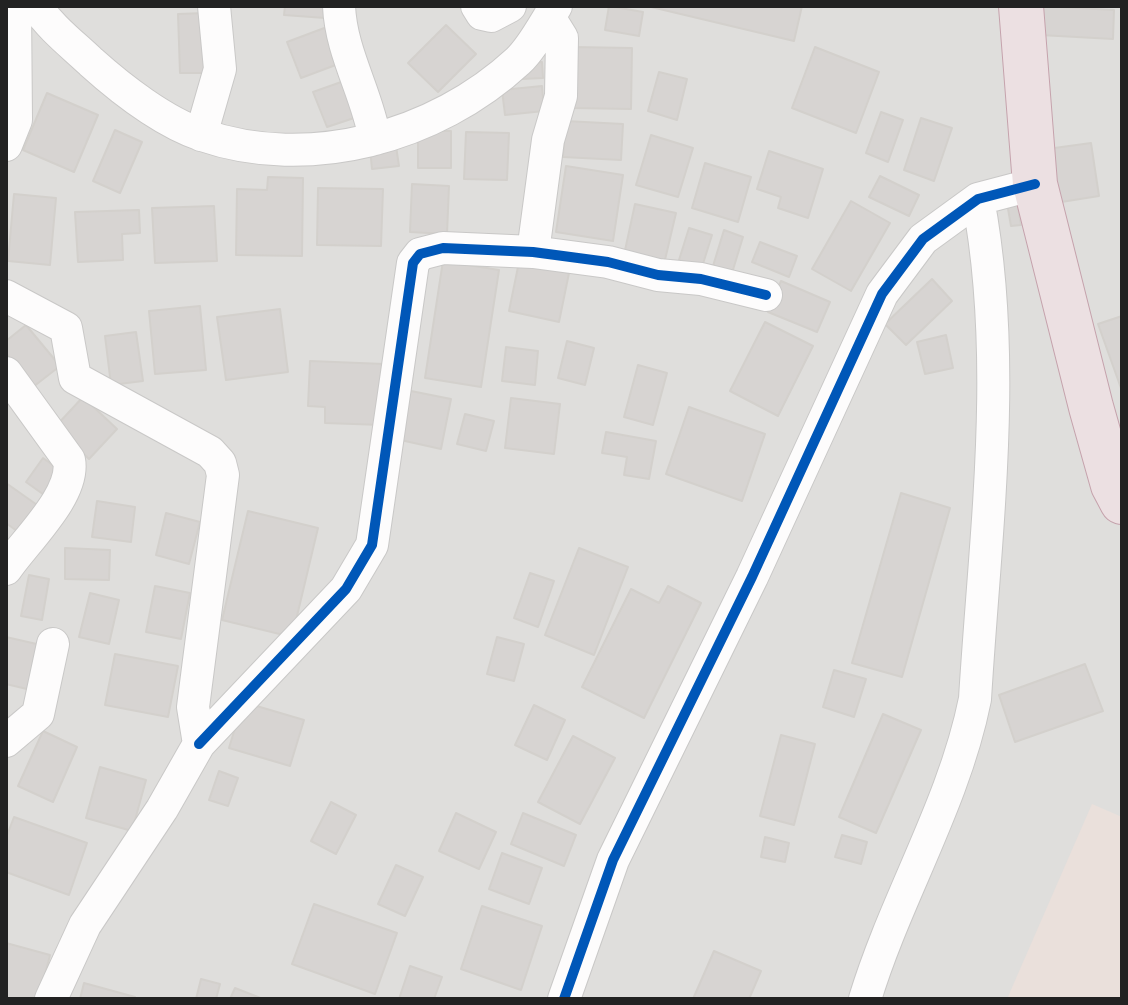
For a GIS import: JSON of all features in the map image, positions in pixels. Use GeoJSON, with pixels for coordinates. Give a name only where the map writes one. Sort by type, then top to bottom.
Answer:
{"type":"FeatureCollection","features":[{"type":"Feature","properties":{"kind":"highway"},"geometry":{"type":"LineString","coordinates":[[1021,6],[1035,184],[1091,407],[1113,485],[1122,502]]}},
{"type":"Feature","properties":{"kind":"street"},"geometry":{"type":"LineString","coordinates":[[201,135],[220,69],[214,6]]}},
{"type":"Feature","properties":{"kind":"street"},"geometry":{"type":"LineString","coordinates":[[339,6],[340,28],[369,105],[375,139]]}},
{"type":"Feature","properties":{"kind":"street"},"geometry":{"type":"LineString","coordinates":[[477,6],[482,14],[491,16],[499,15],[510,6]]}},
{"type":"Feature","properties":{"kind":"street"},"geometry":{"type":"LineString","coordinates":[[6,145],[16,120],[18,14],[47,21],[123,90],[201,135],[273,151],[351,147],[418,123],[485,88],[521,58],[552,11]]}},
{"type":"Feature","properties":{"kind":"street"},"geometry":{"type":"LineString","coordinates":[[533,252],[548,140],[561,96],[562,38],[552,11]]}},
{"type":"Feature","properties":{"kind":"street"},"geometry":{"type":"LineString","coordinates":[[564,999],[613,860],[752,577],[882,294],[923,239],[978,199],[1035,184]]}},
{"type":"Feature","properties":{"kind":"street"},"geometry":{"type":"LineString","coordinates":[[865,999],[948,792],[969,730],[975,699],[992,420],[992,329],[986,240],[978,199]]}},
{"type":"Feature","properties":{"kind":"street"},"geometry":{"type":"LineString","coordinates":[[51,999],[85,925],[162,809],[199,744],[346,589],[372,545],[413,263],[420,254],[443,248],[533,252],[608,262],[658,275],[701,279],[766,295]]}},
{"type":"Feature","properties":{"kind":"street"},"geometry":{"type":"LineString","coordinates":[[6,296],[66,328],[75,378],[210,452],[220,463],[223,475],[193,707],[199,744]]}},
{"type":"Feature","properties":{"kind":"street"},"geometry":{"type":"LineString","coordinates":[[6,373],[69,460],[72,471],[70,482],[6,569]]}},
{"type":"Feature","properties":{"kind":"street"},"geometry":{"type":"LineString","coordinates":[[6,741],[38,714],[53,644]]}},
{"type":"Feature","properties":{"kind":"shaded area"},"geometry":{"type":"Polygon","coordinates":[[[6,6],[1122,6],[1122,999],[6,999],[6,6]]]}},
{"type":"Feature","properties":{"kind":"shaded area"},"geometry":{"type":"Polygon","coordinates":[[[1092,804],[1122,817],[1122,999],[1007,999],[1092,804]]]}},
{"type":"Feature","properties":{"kind":"building"},"geometry":{"type":"Polygon","coordinates":[[[285,6],[326,6],[325,18],[284,15],[285,6]]]}},
{"type":"Feature","properties":{"kind":"building"},"geometry":{"type":"Polygon","coordinates":[[[609,6],[643,12],[639,36],[605,30],[609,6]]]}},
{"type":"Feature","properties":{"kind":"building"},"geometry":{"type":"Polygon","coordinates":[[[647,6],[802,6],[794,41],[647,6]]]}},
{"type":"Feature","properties":{"kind":"building"},"geometry":{"type":"Polygon","coordinates":[[[1042,6],[1114,10],[1113,39],[1040,35],[1042,6]]]}},
{"type":"Feature","properties":{"kind":"building"},"geometry":{"type":"Polygon","coordinates":[[[205,13],[207,73],[180,73],[178,14],[205,13]]]}},
{"type":"Feature","properties":{"kind":"building"},"geometry":{"type":"Polygon","coordinates":[[[446,25],[476,54],[438,92],[408,63],[446,25]]]}},
{"type":"Feature","properties":{"kind":"building"},"geometry":{"type":"Polygon","coordinates":[[[327,27],[341,63],[301,78],[287,42],[327,27]]]}},
{"type":"Feature","properties":{"kind":"building"},"geometry":{"type":"Polygon","coordinates":[[[572,47],[632,48],[631,109],[571,108],[572,47]]]}},
{"type":"Feature","properties":{"kind":"building"},"geometry":{"type":"Polygon","coordinates":[[[815,47],[879,72],[856,133],[792,108],[815,47]]]}},
{"type":"Feature","properties":{"kind":"building"},"geometry":{"type":"Polygon","coordinates":[[[542,62],[543,78],[522,79],[520,64],[542,62]]]}},
{"type":"Feature","properties":{"kind":"building"},"geometry":{"type":"Polygon","coordinates":[[[659,72],[687,79],[677,120],[648,111],[659,72]]]}},
{"type":"Feature","properties":{"kind":"building"},"geometry":{"type":"Polygon","coordinates":[[[344,81],[357,117],[327,127],[313,92],[344,81]]]}},
{"type":"Feature","properties":{"kind":"building"},"geometry":{"type":"Polygon","coordinates":[[[542,86],[544,111],[505,115],[502,90],[542,86]]]}},
{"type":"Feature","properties":{"kind":"building"},"geometry":{"type":"Polygon","coordinates":[[[47,93],[98,115],[74,172],[23,150],[47,93]]]}},
{"type":"Feature","properties":{"kind":"building"},"geometry":{"type":"Polygon","coordinates":[[[881,112],[903,120],[888,162],[866,153],[881,112]]]}},
{"type":"Feature","properties":{"kind":"building"},"geometry":{"type":"Polygon","coordinates":[[[921,118],[952,128],[934,181],[904,170],[921,118]]]}},
{"type":"Feature","properties":{"kind":"building"},"geometry":{"type":"Polygon","coordinates":[[[565,121],[623,124],[621,160],[563,157],[565,121]]]}},
{"type":"Feature","properties":{"kind":"building"},"geometry":{"type":"Polygon","coordinates":[[[115,130],[142,142],[120,193],[93,181],[115,130]]]}},
{"type":"Feature","properties":{"kind":"building"},"geometry":{"type":"Polygon","coordinates":[[[418,131],[451,131],[451,168],[418,168],[418,131]]]}},
{"type":"Feature","properties":{"kind":"building"},"geometry":{"type":"Polygon","coordinates":[[[466,132],[509,133],[507,180],[464,179],[466,132]]]}},
{"type":"Feature","properties":{"kind":"building"},"geometry":{"type":"Polygon","coordinates":[[[651,135],[693,148],[678,197],[636,185],[651,135]]]}},
{"type":"Feature","properties":{"kind":"building"},"geometry":{"type":"Polygon","coordinates":[[[1091,143],[1099,196],[1055,203],[1047,149],[1091,143]]]}},
{"type":"Feature","properties":{"kind":"building"},"geometry":{"type":"Polygon","coordinates":[[[396,146],[399,166],[372,169],[370,149],[396,146]]]}},
{"type":"Feature","properties":{"kind":"building"},"geometry":{"type":"Polygon","coordinates":[[[769,151],[823,169],[808,218],[778,208],[781,197],[757,189],[769,151]]]}},
{"type":"Feature","properties":{"kind":"building"},"geometry":{"type":"Polygon","coordinates":[[[705,163],[751,177],[738,222],[692,208],[705,163]]]}},
{"type":"Feature","properties":{"kind":"building"},"geometry":{"type":"Polygon","coordinates":[[[566,166],[623,175],[613,241],[556,232],[566,166]]]}},
{"type":"Feature","properties":{"kind":"building"},"geometry":{"type":"Polygon","coordinates":[[[880,176],[919,195],[909,216],[869,197],[880,176]]]}},
{"type":"Feature","properties":{"kind":"building"},"geometry":{"type":"Polygon","coordinates":[[[268,177],[303,178],[302,256],[236,255],[237,189],[267,190],[268,177]]]}},
{"type":"Feature","properties":{"kind":"building"},"geometry":{"type":"Polygon","coordinates":[[[412,184],[449,186],[447,234],[410,232],[412,184]]]}},
{"type":"Feature","properties":{"kind":"building"},"geometry":{"type":"Polygon","coordinates":[[[318,188],[383,189],[381,246],[317,245],[318,188]]]}},
{"type":"Feature","properties":{"kind":"building"},"geometry":{"type":"Polygon","coordinates":[[[14,194],[56,198],[50,265],[8,261],[14,194]]]}},
{"type":"Feature","properties":{"kind":"building"},"geometry":{"type":"Polygon","coordinates":[[[851,201],[890,223],[851,291],[812,269],[851,201]]]}},
{"type":"Feature","properties":{"kind":"building"},"geometry":{"type":"Polygon","coordinates":[[[1017,201],[1021,225],[1011,226],[1007,203],[1017,201]]]}},
{"type":"Feature","properties":{"kind":"building"},"geometry":{"type":"Polygon","coordinates":[[[635,204],[676,213],[664,264],[624,255],[635,204]]]}},
{"type":"Feature","properties":{"kind":"building"},"geometry":{"type":"Polygon","coordinates":[[[214,206],[217,261],[155,263],[152,208],[214,206]]]}},
{"type":"Feature","properties":{"kind":"building"},"geometry":{"type":"Polygon","coordinates":[[[139,210],[140,233],[122,234],[123,260],[78,262],[75,212],[139,210]]]}},
{"type":"Feature","properties":{"kind":"building"},"geometry":{"type":"Polygon","coordinates":[[[689,228],[712,235],[702,267],[679,260],[689,228]]]}},
{"type":"Feature","properties":{"kind":"building"},"geometry":{"type":"Polygon","coordinates":[[[724,230],[743,237],[732,273],[713,266],[724,230]]]}},
{"type":"Feature","properties":{"kind":"building"},"geometry":{"type":"Polygon","coordinates":[[[760,242],[797,256],[789,277],[752,262],[760,242]]]}},
{"type":"Feature","properties":{"kind":"building"},"geometry":{"type":"Polygon","coordinates":[[[443,261],[499,270],[481,387],[425,378],[443,261]]]}},
{"type":"Feature","properties":{"kind":"building"},"geometry":{"type":"Polygon","coordinates":[[[519,262],[569,273],[559,322],[509,311],[519,262]]]}},
{"type":"Feature","properties":{"kind":"building"},"geometry":{"type":"Polygon","coordinates":[[[932,279],[952,301],[906,345],[885,324],[932,279]]]}},
{"type":"Feature","properties":{"kind":"building"},"geometry":{"type":"Polygon","coordinates":[[[781,281],[830,302],[817,332],[768,312],[781,281]]]}},
{"type":"Feature","properties":{"kind":"building"},"geometry":{"type":"Polygon","coordinates":[[[200,306],[206,370],[155,374],[149,311],[200,306]]]}},
{"type":"Feature","properties":{"kind":"building"},"geometry":{"type":"Polygon","coordinates":[[[280,309],[288,372],[226,380],[217,317],[280,309]]]}},
{"type":"Feature","properties":{"kind":"building"},"geometry":{"type":"Polygon","coordinates":[[[1122,316],[1122,391],[1098,324],[1122,316]]]}},
{"type":"Feature","properties":{"kind":"building"},"geometry":{"type":"Polygon","coordinates":[[[765,322],[813,346],[778,416],[730,391],[765,322]]]}},
{"type":"Feature","properties":{"kind":"building"},"geometry":{"type":"Polygon","coordinates":[[[26,325],[60,366],[33,387],[6,353],[6,341],[26,325]]]}},
{"type":"Feature","properties":{"kind":"building"},"geometry":{"type":"Polygon","coordinates":[[[136,332],[143,381],[111,385],[105,336],[136,332]]]}},
{"type":"Feature","properties":{"kind":"building"},"geometry":{"type":"Polygon","coordinates":[[[946,335],[953,368],[925,374],[917,342],[946,335]]]}},
{"type":"Feature","properties":{"kind":"building"},"geometry":{"type":"Polygon","coordinates":[[[567,341],[594,348],[585,385],[558,378],[567,341]]]}},
{"type":"Feature","properties":{"kind":"building"},"geometry":{"type":"Polygon","coordinates":[[[506,347],[538,351],[535,385],[502,381],[506,347]]]}},
{"type":"Feature","properties":{"kind":"building"},"geometry":{"type":"Polygon","coordinates":[[[310,361],[384,364],[382,425],[325,423],[325,407],[308,406],[310,361]]]}},
{"type":"Feature","properties":{"kind":"building"},"geometry":{"type":"Polygon","coordinates":[[[638,365],[667,373],[653,425],[624,417],[638,365]]]}},
{"type":"Feature","properties":{"kind":"building"},"geometry":{"type":"Polygon","coordinates":[[[406,390],[451,399],[441,449],[396,439],[406,390]]]}},
{"type":"Feature","properties":{"kind":"building"},"geometry":{"type":"Polygon","coordinates":[[[83,397],[117,429],[89,459],[55,427],[83,397]]]}},
{"type":"Feature","properties":{"kind":"building"},"geometry":{"type":"Polygon","coordinates":[[[511,398],[560,404],[554,454],[505,448],[511,398]]]}},
{"type":"Feature","properties":{"kind":"building"},"geometry":{"type":"Polygon","coordinates":[[[689,407],[765,434],[742,501],[666,474],[689,407]]]}},
{"type":"Feature","properties":{"kind":"building"},"geometry":{"type":"Polygon","coordinates":[[[465,414],[494,421],[486,451],[457,444],[465,414]]]}},
{"type":"Feature","properties":{"kind":"building"},"geometry":{"type":"Polygon","coordinates":[[[606,432],[656,441],[649,479],[624,475],[627,457],[602,453],[606,432]]]}},
{"type":"Feature","properties":{"kind":"building"},"geometry":{"type":"Polygon","coordinates":[[[43,458],[64,473],[47,497],[26,482],[43,458]]]}},
{"type":"Feature","properties":{"kind":"building"},"geometry":{"type":"Polygon","coordinates":[[[6,483],[40,507],[21,534],[6,523],[6,483]]]}},
{"type":"Feature","properties":{"kind":"building"},"geometry":{"type":"Polygon","coordinates":[[[901,493],[950,508],[902,677],[852,663],[901,493]]]}},
{"type":"Feature","properties":{"kind":"building"},"geometry":{"type":"Polygon","coordinates":[[[97,501],[135,507],[131,542],[92,537],[97,501]]]}},
{"type":"Feature","properties":{"kind":"building"},"geometry":{"type":"Polygon","coordinates":[[[248,511],[318,528],[292,637],[222,620],[248,511]]]}},
{"type":"Feature","properties":{"kind":"building"},"geometry":{"type":"Polygon","coordinates":[[[166,513],[200,522],[189,564],[156,555],[166,513]]]}},
{"type":"Feature","properties":{"kind":"building"},"geometry":{"type":"Polygon","coordinates":[[[65,548],[110,550],[109,580],[65,579],[65,548]]]}},
{"type":"Feature","properties":{"kind":"building"},"geometry":{"type":"Polygon","coordinates":[[[579,548],[628,567],[594,655],[545,635],[579,548]]]}},
{"type":"Feature","properties":{"kind":"building"},"geometry":{"type":"Polygon","coordinates":[[[530,573],[554,581],[538,627],[514,618],[530,573]]]}},
{"type":"Feature","properties":{"kind":"building"},"geometry":{"type":"Polygon","coordinates":[[[29,575],[49,579],[42,620],[21,616],[29,575]]]}},
{"type":"Feature","properties":{"kind":"building"},"geometry":{"type":"Polygon","coordinates":[[[155,586],[190,593],[181,639],[146,632],[155,586]]]}},
{"type":"Feature","properties":{"kind":"building"},"geometry":{"type":"Polygon","coordinates":[[[668,586],[701,603],[644,718],[582,687],[631,589],[659,603],[668,586]]]}},
{"type":"Feature","properties":{"kind":"building"},"geometry":{"type":"Polygon","coordinates":[[[90,593],[119,600],[109,644],[79,637],[90,593]]]}},
{"type":"Feature","properties":{"kind":"building"},"geometry":{"type":"Polygon","coordinates":[[[6,637],[41,645],[31,690],[6,684],[6,637]]]}},
{"type":"Feature","properties":{"kind":"building"},"geometry":{"type":"Polygon","coordinates":[[[497,637],[524,644],[514,681],[487,674],[497,637]]]}},
{"type":"Feature","properties":{"kind":"building"},"geometry":{"type":"Polygon","coordinates":[[[115,654],[178,666],[168,717],[105,705],[115,654]]]}},
{"type":"Feature","properties":{"kind":"building"},"geometry":{"type":"Polygon","coordinates":[[[1085,664],[1103,711],[1015,742],[999,695],[1085,664]]]}},
{"type":"Feature","properties":{"kind":"building"},"geometry":{"type":"Polygon","coordinates":[[[834,670],[866,679],[854,717],[823,707],[834,670]]]}},
{"type":"Feature","properties":{"kind":"building"},"geometry":{"type":"Polygon","coordinates":[[[243,702],[304,720],[290,766],[229,748],[243,702]]]}},
{"type":"Feature","properties":{"kind":"building"},"geometry":{"type":"Polygon","coordinates":[[[534,705],[565,720],[547,760],[515,745],[534,705]]]}},
{"type":"Feature","properties":{"kind":"building"},"geometry":{"type":"Polygon","coordinates":[[[883,714],[921,730],[876,833],[839,817],[883,714]]]}},
{"type":"Feature","properties":{"kind":"building"},"geometry":{"type":"Polygon","coordinates":[[[43,731],[77,747],[53,802],[18,786],[43,731]]]}},
{"type":"Feature","properties":{"kind":"building"},"geometry":{"type":"Polygon","coordinates":[[[781,735],[815,744],[794,825],[760,816],[781,735]]]}},
{"type":"Feature","properties":{"kind":"building"},"geometry":{"type":"Polygon","coordinates":[[[573,736],[615,758],[580,824],[538,802],[573,736]]]}},
{"type":"Feature","properties":{"kind":"building"},"geometry":{"type":"Polygon","coordinates":[[[100,767],[146,780],[132,831],[86,818],[100,767]]]}},
{"type":"Feature","properties":{"kind":"building"},"geometry":{"type":"Polygon","coordinates":[[[219,771],[238,778],[228,806],[209,800],[219,771]]]}},
{"type":"Feature","properties":{"kind":"building"},"geometry":{"type":"Polygon","coordinates":[[[331,802],[356,815],[336,854],[311,841],[331,802]]]}},
{"type":"Feature","properties":{"kind":"building"},"geometry":{"type":"Polygon","coordinates":[[[456,813],[496,832],[479,869],[439,851],[456,813]]]}},
{"type":"Feature","properties":{"kind":"building"},"geometry":{"type":"Polygon","coordinates":[[[523,813],[576,835],[564,866],[511,844],[523,813]]]}},
{"type":"Feature","properties":{"kind":"building"},"geometry":{"type":"Polygon","coordinates":[[[14,817],[87,843],[69,895],[6,872],[6,838],[14,817]]]}},
{"type":"Feature","properties":{"kind":"building"},"geometry":{"type":"Polygon","coordinates":[[[842,835],[867,842],[861,864],[835,857],[842,835]]]}},
{"type":"Feature","properties":{"kind":"building"},"geometry":{"type":"Polygon","coordinates":[[[765,837],[789,843],[785,862],[761,857],[765,837]]]}},
{"type":"Feature","properties":{"kind":"building"},"geometry":{"type":"Polygon","coordinates":[[[502,853],[542,868],[529,904],[489,889],[502,853]]]}},
{"type":"Feature","properties":{"kind":"building"},"geometry":{"type":"Polygon","coordinates":[[[396,865],[423,877],[405,916],[378,904],[396,865]]]}},
{"type":"Feature","properties":{"kind":"building"},"geometry":{"type":"Polygon","coordinates":[[[314,904],[397,933],[375,994],[292,964],[314,904]]]}},
{"type":"Feature","properties":{"kind":"building"},"geometry":{"type":"Polygon","coordinates":[[[482,906],[542,926],[521,990],[461,969],[482,906]]]}},
{"type":"Feature","properties":{"kind":"building"},"geometry":{"type":"Polygon","coordinates":[[[6,943],[50,955],[39,999],[6,999],[6,943]]]}},
{"type":"Feature","properties":{"kind":"building"},"geometry":{"type":"Polygon","coordinates":[[[714,951],[761,971],[749,999],[693,999],[714,951]]]}},
{"type":"Feature","properties":{"kind":"building"},"geometry":{"type":"Polygon","coordinates":[[[410,966],[442,977],[434,999],[399,999],[410,966]]]}},
{"type":"Feature","properties":{"kind":"building"},"geometry":{"type":"Polygon","coordinates":[[[201,979],[220,984],[216,999],[196,999],[201,979]]]}},
{"type":"Feature","properties":{"kind":"building"},"geometry":{"type":"Polygon","coordinates":[[[84,983],[135,997],[80,999],[84,983]]]}},
{"type":"Feature","properties":{"kind":"building"},"geometry":{"type":"Polygon","coordinates":[[[235,988],[263,999],[230,999],[235,988]]]}},
{"type":"Feature","properties":{"kind":"cycle path"},"geometry":{"type":"LineString","coordinates":[[564,999],[613,860],[752,577],[882,294],[923,239],[978,199],[1035,184]]}},
{"type":"Feature","properties":{"kind":"cycle path"},"geometry":{"type":"LineString","coordinates":[[199,744],[346,589],[372,545],[413,263],[420,254],[443,248],[533,252],[608,262],[658,275],[701,279],[766,295]]}}]}
